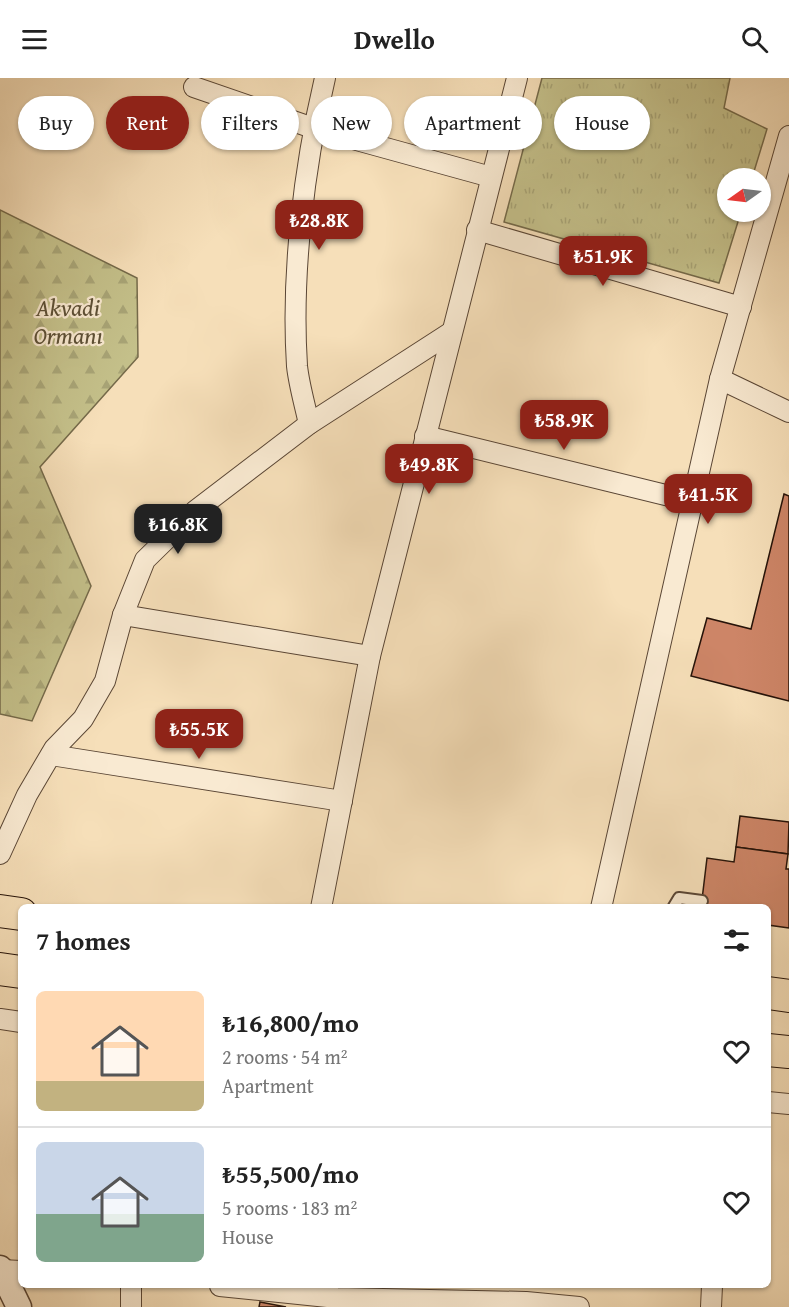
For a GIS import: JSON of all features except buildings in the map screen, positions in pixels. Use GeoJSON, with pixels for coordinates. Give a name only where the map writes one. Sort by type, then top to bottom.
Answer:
{"type":"FeatureCollection","features":[{"type":"Feature","properties":{"kind":"main road"},"geometry":{"type":"LineString","coordinates":[[0,911],[18,914]]}},
{"type":"Feature","properties":{"kind":"main road"},"geometry":{"type":"LineString","coordinates":[[0,969],[18,972]]}},
{"type":"Feature","properties":{"kind":"main road"},"geometry":{"type":"LineString","coordinates":[[771,993],[789,996]]}},
{"type":"Feature","properties":{"kind":"main road"},"geometry":{"type":"LineString","coordinates":[[771,1050],[789,1052]]}},
{"type":"Feature","properties":{"kind":"street"},"geometry":{"type":"LineString","coordinates":[[321,96],[325,78]]}},
{"type":"Feature","properties":{"kind":"street"},"geometry":{"type":"LineString","coordinates":[[322,904],[370,656],[450,333],[517,78]]}},
{"type":"Feature","properties":{"kind":"street"},"geometry":{"type":"LineString","coordinates":[[194,87],[311,127]]}},
{"type":"Feature","properties":{"kind":"street"},"geometry":{"type":"LineString","coordinates":[[602,904],[720,379],[789,136]]}},
{"type":"Feature","properties":{"kind":"street"},"geometry":{"type":"LineString","coordinates":[[309,424],[297,368],[296,297],[311,148]]}},
{"type":"Feature","properties":{"kind":"street"},"geometry":{"type":"LineString","coordinates":[[392,150],[491,177]]}},
{"type":"Feature","properties":{"kind":"street"},"geometry":{"type":"LineString","coordinates":[[477,230],[741,307]]}},
{"type":"Feature","properties":{"kind":"street"},"geometry":{"type":"LineString","coordinates":[[0,854],[27,795],[51,755],[83,719],[105,681],[123,615],[145,560],[195,511],[309,424],[450,333]]}},
{"type":"Feature","properties":{"kind":"street"},"geometry":{"type":"LineString","coordinates":[[720,379],[789,412]]}},
{"type":"Feature","properties":{"kind":"street"},"geometry":{"type":"LineString","coordinates":[[425,436],[694,502]]}},
{"type":"Feature","properties":{"kind":"street"},"geometry":{"type":"LineString","coordinates":[[123,615],[370,656]]}},
{"type":"Feature","properties":{"kind":"street"},"geometry":{"type":"LineString","coordinates":[[51,755],[342,801]]}},
{"type":"Feature","properties":{"kind":"street"},"geometry":{"type":"LineString","coordinates":[[0,1019],[18,1022]]}},
{"type":"Feature","properties":{"kind":"street"},"geometry":{"type":"LineString","coordinates":[[771,1102],[789,1104]]}},
{"type":"Feature","properties":{"kind":"street"},"geometry":{"type":"LineString","coordinates":[[7,1269],[19,1307]]}},
{"type":"Feature","properties":{"kind":"street"},"geometry":{"type":"LineString","coordinates":[[130,1307],[131,1288]]}},
{"type":"Feature","properties":{"kind":"street"},"geometry":{"type":"LineString","coordinates":[[241,1288],[337,1297],[526,1298],[579,1307]]}},
{"type":"Feature","properties":{"kind":"street"},"geometry":{"type":"LineString","coordinates":[[711,1307],[712,1288]]}},
{"type":"Feature","properties":{"kind":"lane"},"geometry":{"type":"LineString","coordinates":[[675,904],[679,898],[702,901]]}},
{"type":"Feature","properties":{"kind":"green space"},"geometry":{"type":"Polygon","coordinates":[[[542,78],[730,78],[724,108],[767,129],[755,168],[717,168],[717,222],[738,222],[719,283],[504,222],[523,150],[542,150],[542,96],[537,96],[542,78]]]}},
{"type":"Feature","properties":{"kind":"green space","name":"Akvadi Ormanı"},"geometry":{"type":"Polygon","coordinates":[[[0,210],[137,278],[138,357],[40,467],[91,586],[32,721],[0,714],[0,210]]]}}]}
